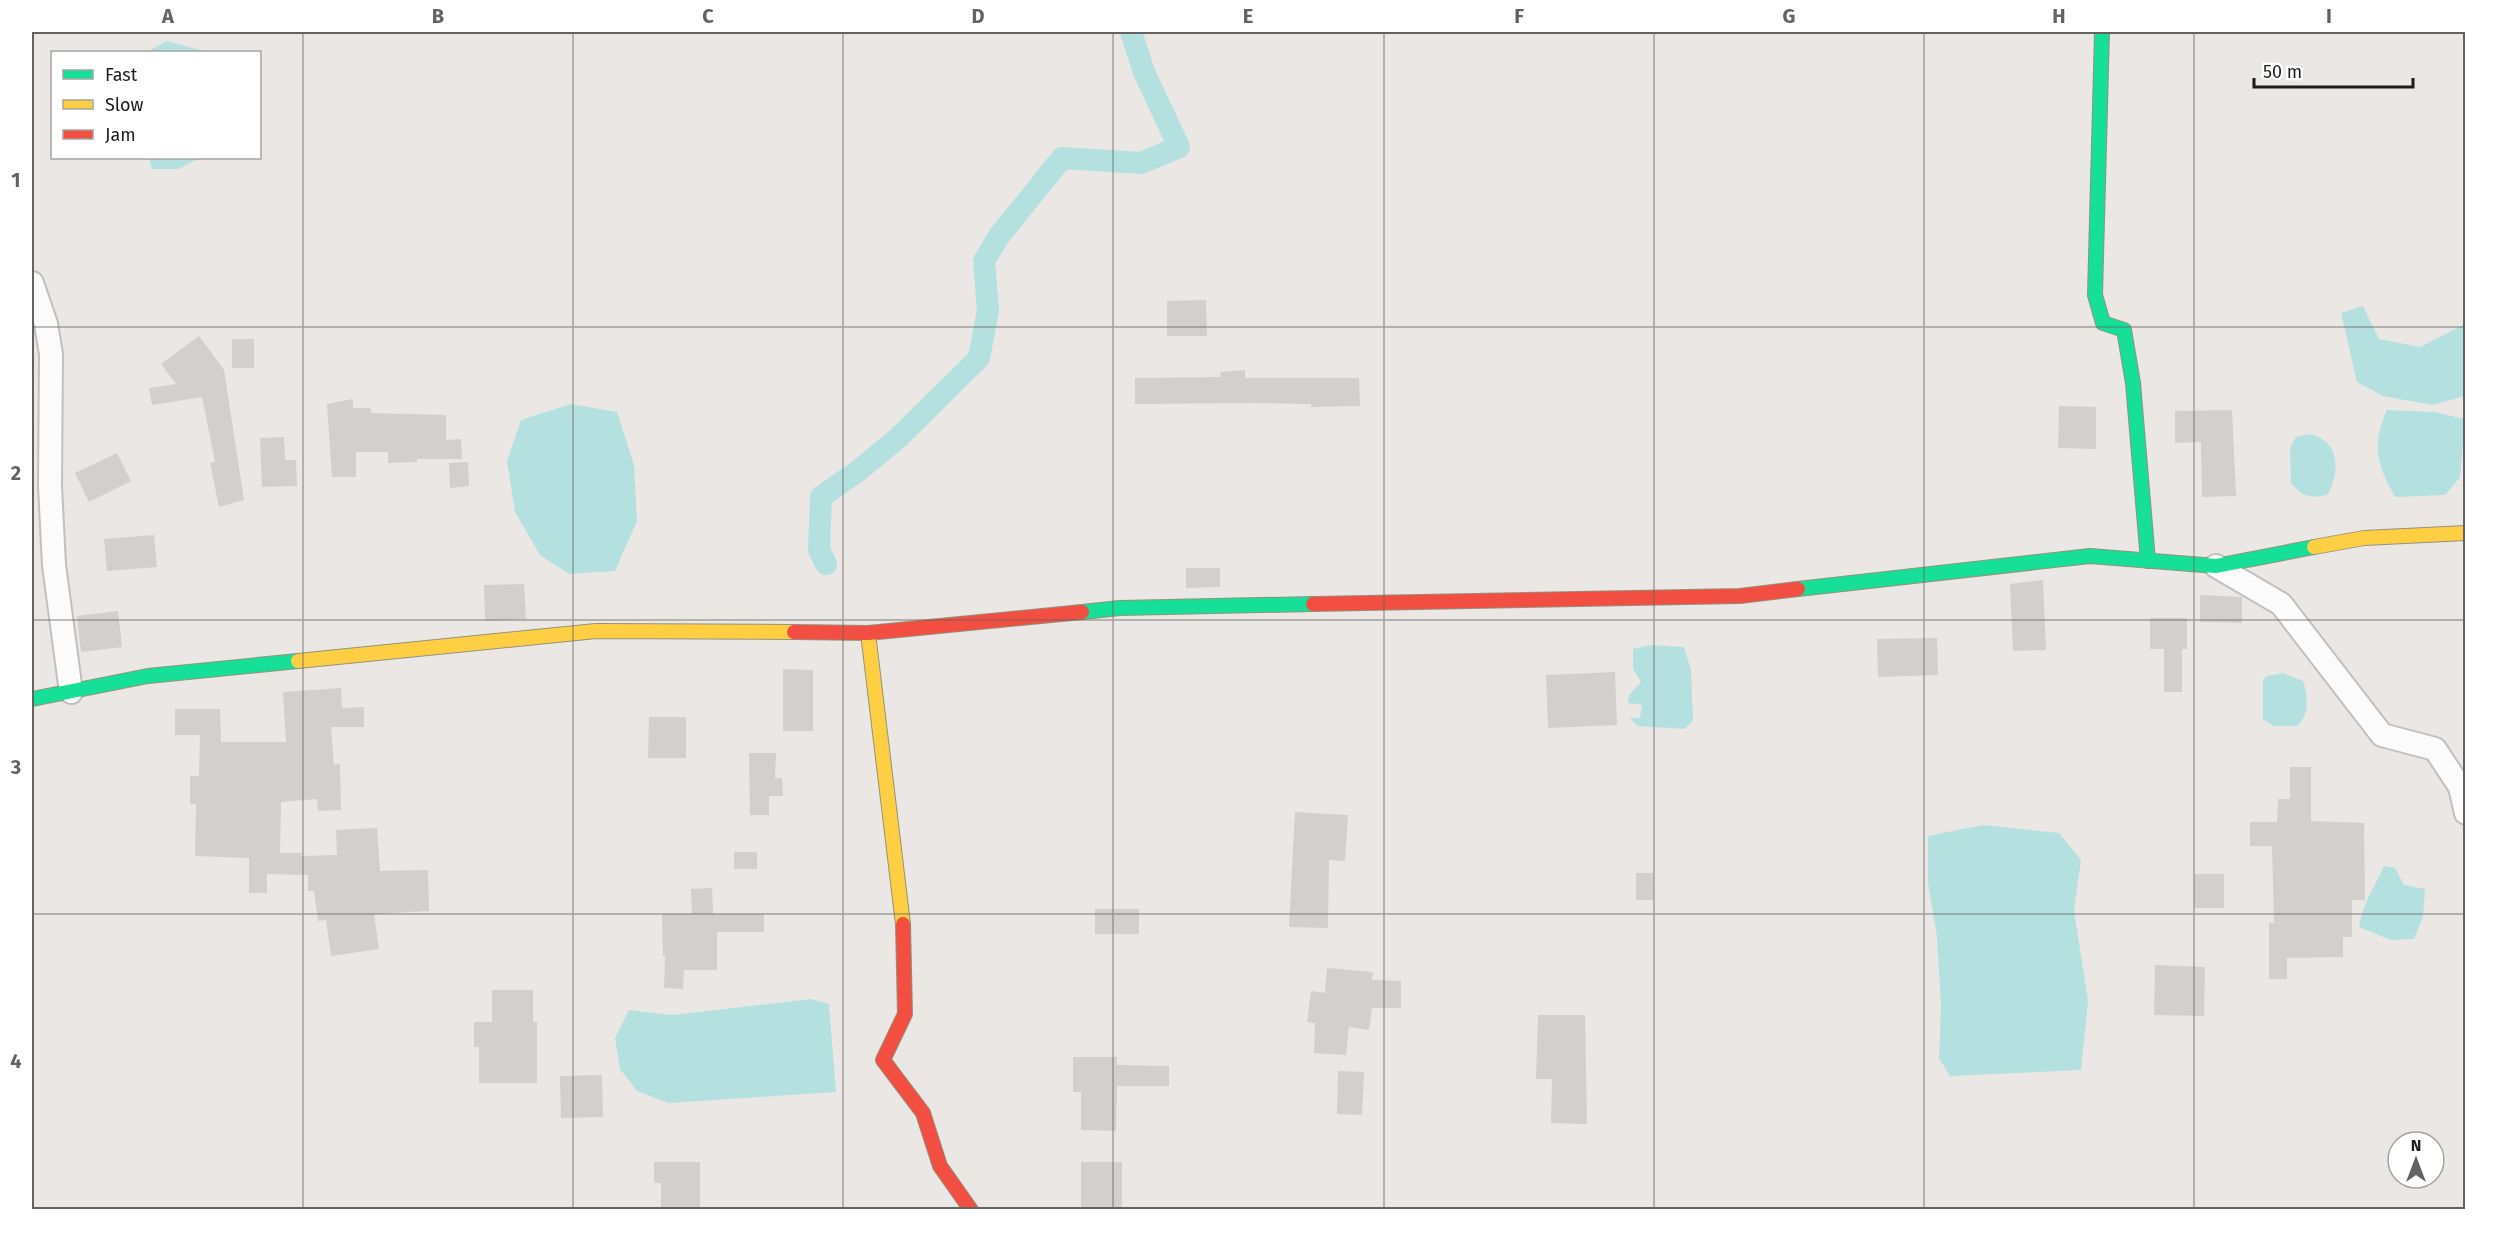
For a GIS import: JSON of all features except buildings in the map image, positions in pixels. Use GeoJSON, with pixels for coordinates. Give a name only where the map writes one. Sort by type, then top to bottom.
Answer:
{"type":"FeatureCollection","features":[{"type":"Feature","properties":{"kind":"street"},"geometry":{"type":"LineString","coordinates":[[2102,32],[2095,295],[2103,322],[2124,330],[2133,383],[2148,561]]}},
{"type":"Feature","properties":{"kind":"street"},"geometry":{"type":"LineString","coordinates":[[32,283],[46,324],[51,354],[49,442],[54,564],[71,692]]}},
{"type":"Feature","properties":{"kind":"street"},"geometry":{"type":"LineString","coordinates":[[32,699],[148,676],[596,631],[868,633],[1120,608],[1740,596],[2091,556],[2216,566],[2364,538],[2466,532]]}},
{"type":"Feature","properties":{"kind":"street"},"geometry":{"type":"LineString","coordinates":[[2216,566],[2281,604],[2382,735],[2435,748],[2460,787],[2466,813]]}},
{"type":"Feature","properties":{"kind":"street"},"geometry":{"type":"LineString","coordinates":[[868,633],[887,799],[901,887],[906,964],[904,1014],[882,1060],[923,1113],[940,1166],[970,1209]]}},
{"type":"Feature","properties":{"kind":"water"},"geometry":{"type":"Polygon","coordinates":[[[167,41],[203,51],[149,51],[167,41]]]}},
{"type":"Feature","properties":{"kind":"water"},"geometry":{"type":"Polygon","coordinates":[[[149,159],[198,159],[178,169],[152,169],[149,159]]]}},
{"type":"Feature","properties":{"kind":"water"},"geometry":{"type":"Polygon","coordinates":[[[2363,306],[2379,339],[2420,347],[2465,324],[2465,396],[2432,405],[2383,396],[2357,382],[2341,313],[2363,306]]]}},
{"type":"Feature","properties":{"kind":"water"},"geometry":{"type":"Polygon","coordinates":[[[571,404],[617,412],[634,465],[637,521],[615,571],[569,574],[540,555],[515,512],[507,461],[521,420],[571,404]]]}},
{"type":"Feature","properties":{"kind":"water"},"geometry":{"type":"Polygon","coordinates":[[[2387,410],[2434,412],[2465,419],[2460,477],[2445,495],[2395,497],[2384,475],[2378,455],[2379,435],[2387,410]]]}},
{"type":"Feature","properties":{"kind":"water"},"geometry":{"type":"Polygon","coordinates":[[[2309,434],[2319,437],[2326,443],[2332,449],[2335,457],[2335,475],[2328,494],[2317,497],[2308,496],[2291,483],[2290,448],[2296,437],[2309,434]]]}},
{"type":"Feature","properties":{"kind":"water"},"geometry":{"type":"Polygon","coordinates":[[[1651,645],[1684,647],[1691,670],[1693,720],[1685,729],[1637,726],[1630,718],[1640,718],[1642,705],[1628,703],[1629,695],[1641,682],[1633,669],[1633,649],[1651,645]]]}},
{"type":"Feature","properties":{"kind":"water"},"geometry":{"type":"Polygon","coordinates":[[[2283,673],[2303,681],[2305,687],[2306,711],[2297,726],[2274,726],[2263,719],[2263,680],[2267,676],[2283,673]]]}},
{"type":"Feature","properties":{"kind":"water"},"geometry":{"type":"Polygon","coordinates":[[[1983,825],[2059,833],[2081,860],[2074,910],[2088,1001],[2081,1070],[1950,1076],[1939,1058],[1941,1005],[1937,937],[1928,882],[1928,836],[1983,825]]]}},
{"type":"Feature","properties":{"kind":"water"},"geometry":{"type":"Polygon","coordinates":[[[2384,866],[2395,868],[2404,885],[2425,889],[2423,917],[2414,939],[2391,940],[2359,927],[2366,903],[2384,866]]]}},
{"type":"Feature","properties":{"kind":"water"},"geometry":{"type":"Polygon","coordinates":[[[811,999],[829,1004],[836,1092],[669,1103],[637,1091],[620,1069],[615,1038],[629,1010],[672,1015],[811,999]]]}},
{"type":"Feature","properties":{"kind":"waterway"},"geometry":{"type":"LineString","coordinates":[[826,564],[819,550],[821,497],[897,439],[979,358],[988,310],[984,261],[999,236],[1062,158],[1141,163],[1179,147],[1144,72],[1131,32]]}},
{"type":"Feature","properties":{"kind":"traffic: fast"},"geometry":{"type":"LineString","coordinates":[[2102,32],[2095,295],[2103,323],[2124,330],[2133,383],[2148,561]]}},
{"type":"Feature","properties":{"kind":"traffic: fast"},"geometry":{"type":"LineString","coordinates":[[1798,589],[2090,556],[2216,566],[2314,547]]}},
{"type":"Feature","properties":{"kind":"traffic: fast"},"geometry":{"type":"LineString","coordinates":[[1082,612],[1120,608],[1313,604]]}},
{"type":"Feature","properties":{"kind":"traffic: fast"},"geometry":{"type":"LineString","coordinates":[[32,699],[148,676],[298,661]]}},
{"type":"Feature","properties":{"kind":"traffic: slow"},"geometry":{"type":"LineString","coordinates":[[2314,547],[2364,538],[2466,533]]}},
{"type":"Feature","properties":{"kind":"traffic: slow"},"geometry":{"type":"LineString","coordinates":[[298,661],[596,631],[794,632]]}},
{"type":"Feature","properties":{"kind":"traffic: slow"},"geometry":{"type":"LineString","coordinates":[[868,633],[903,924]]}},
{"type":"Feature","properties":{"kind":"traffic: jam"},"geometry":{"type":"LineString","coordinates":[[1313,604],[1740,596],[1798,589]]}},
{"type":"Feature","properties":{"kind":"traffic: jam"},"geometry":{"type":"LineString","coordinates":[[794,632],[868,633],[1082,612]]}},
{"type":"Feature","properties":{"kind":"traffic: jam"},"geometry":{"type":"LineString","coordinates":[[903,924],[905,1014],[883,1060],[923,1113],[940,1166],[971,1210]]}}]}
